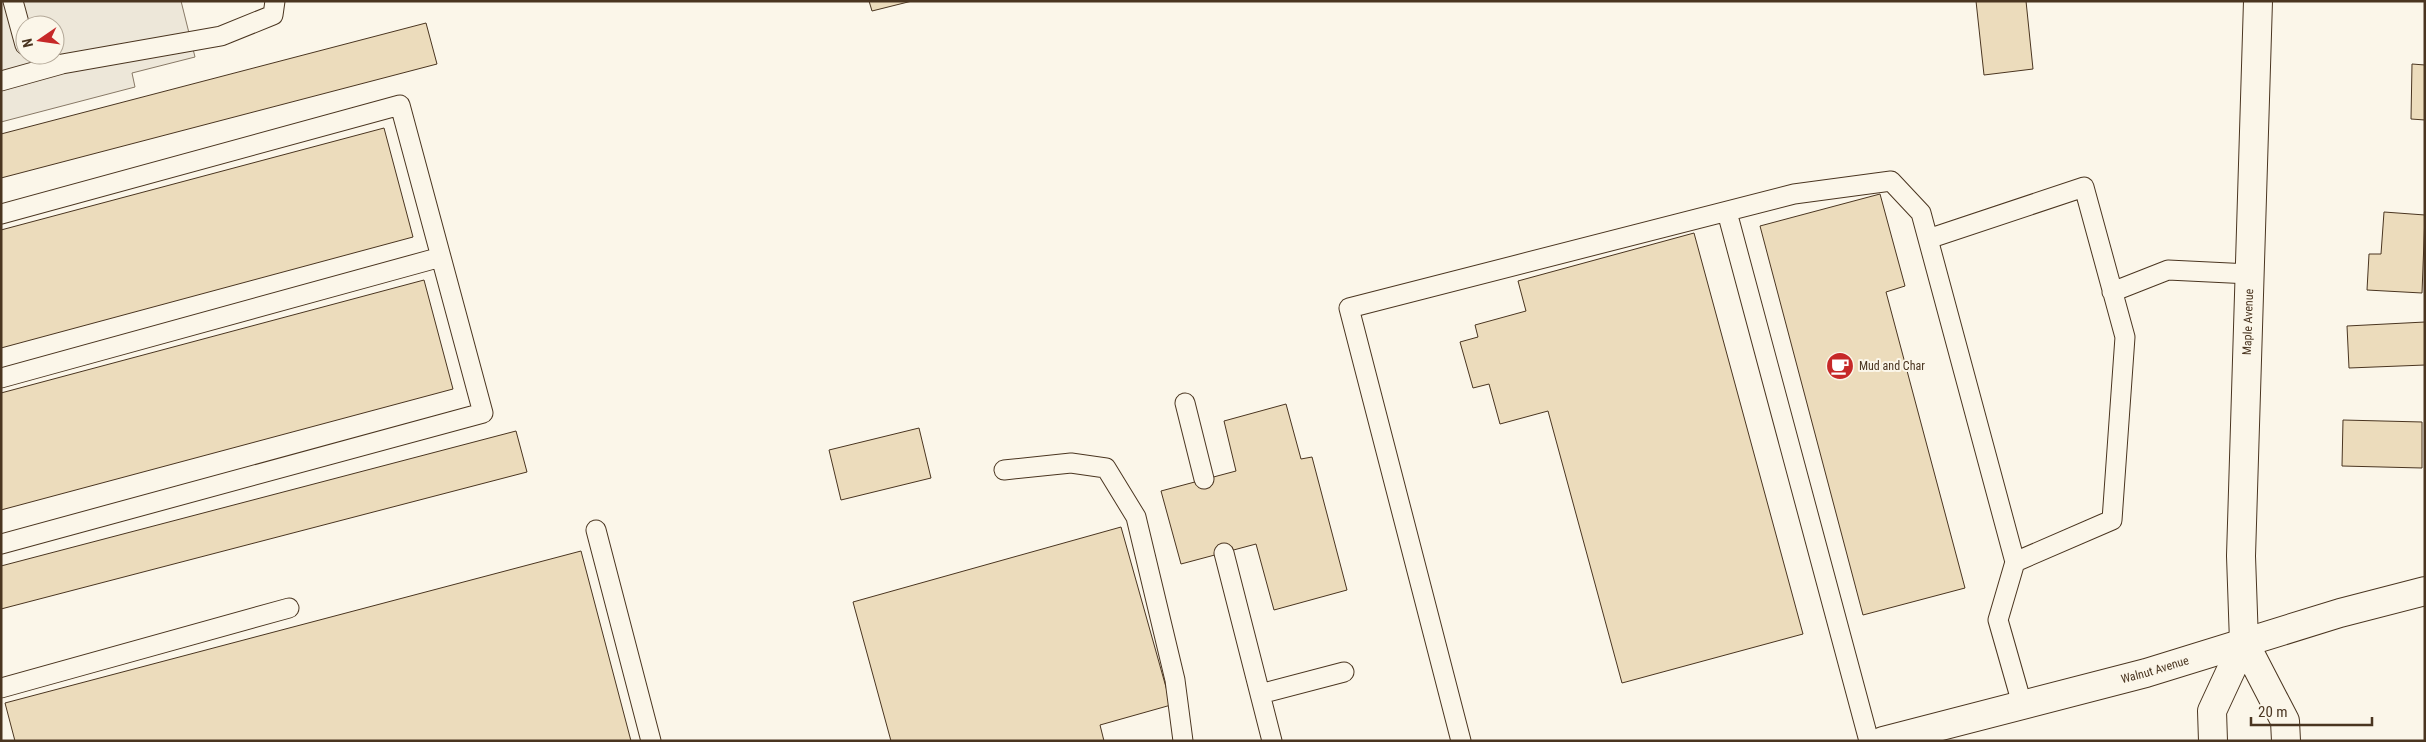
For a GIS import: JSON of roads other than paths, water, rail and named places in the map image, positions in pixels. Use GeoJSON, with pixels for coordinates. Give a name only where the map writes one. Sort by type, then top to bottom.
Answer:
{"type":"FeatureCollection","features":[{"type":"Feature","properties":{"kind":"main road","name":"Maple Avenue"},"geometry":{"type":"LineString","coordinates":[[2258,1],[2241,556],[2244,642],[2285,722],[2286,741]]}},
{"type":"Feature","properties":{"kind":"main road","name":"Walnut Avenue"},"geometry":{"type":"LineString","coordinates":[[1883,741],[2146,673],[2244,642],[2425,591]]}},
{"type":"Feature","properties":{"kind":"main road","name":"Maple Avenue"},"geometry":{"type":"LineString","coordinates":[[2213,741],[2212,711],[2244,642]]}},
{"type":"Feature","properties":{"kind":"lane"},"geometry":{"type":"LineString","coordinates":[[12,1],[16,15]]}},
{"type":"Feature","properties":{"kind":"lane"},"geometry":{"type":"LineString","coordinates":[[65,63],[221,36],[273,15],[275,1]]}},
{"type":"Feature","properties":{"kind":"lane"},"geometry":{"type":"LineString","coordinates":[[1,81],[28,65]]}},
{"type":"Feature","properties":{"kind":"lane"},"geometry":{"type":"LineString","coordinates":[[1,214],[400,105],[483,413],[1,544]]}},
{"type":"Feature","properties":{"kind":"lane"},"geometry":{"type":"LineString","coordinates":[[1461,741],[1349,308],[1794,194],[1891,181],[1921,214],[2015,562],[1998,620],[2022,704]]}},
{"type":"Feature","properties":{"kind":"lane"},"geometry":{"type":"LineString","coordinates":[[1928,239],[2084,187],[2125,336],[2112,520],[2015,562]]}},
{"type":"Feature","properties":{"kind":"lane"},"geometry":{"type":"LineString","coordinates":[[1727,212],[1869,741]]}},
{"type":"Feature","properties":{"kind":"lane"},"geometry":{"type":"LineString","coordinates":[[1,378],[440,257]]}},
{"type":"Feature","properties":{"kind":"lane"},"geometry":{"type":"LineString","coordinates":[[2112,292],[2168,270],[2250,274]]}},
{"type":"Feature","properties":{"kind":"lane"},"geometry":{"type":"LineString","coordinates":[[1185,403],[1204,479]]}},
{"type":"Feature","properties":{"kind":"lane"},"geometry":{"type":"LineString","coordinates":[[1004,470],[1071,463],[1106,468],[1136,517],[1175,680],[1183,741]]}},
{"type":"Feature","properties":{"kind":"lane"},"geometry":{"type":"LineString","coordinates":[[596,530],[652,741]]}},
{"type":"Feature","properties":{"kind":"lane"},"geometry":{"type":"LineString","coordinates":[[1224,553],[1272,741]]}},
{"type":"Feature","properties":{"kind":"lane"},"geometry":{"type":"LineString","coordinates":[[1,688],[289,608]]}},
{"type":"Feature","properties":{"kind":"lane"},"geometry":{"type":"LineString","coordinates":[[1260,694],[1344,672]]}},
{"type":"Feature","properties":{"kind":"place","name":"Mud and Char"},"geometry":{"type":"Point","coordinates":[1840,366]}}]}
